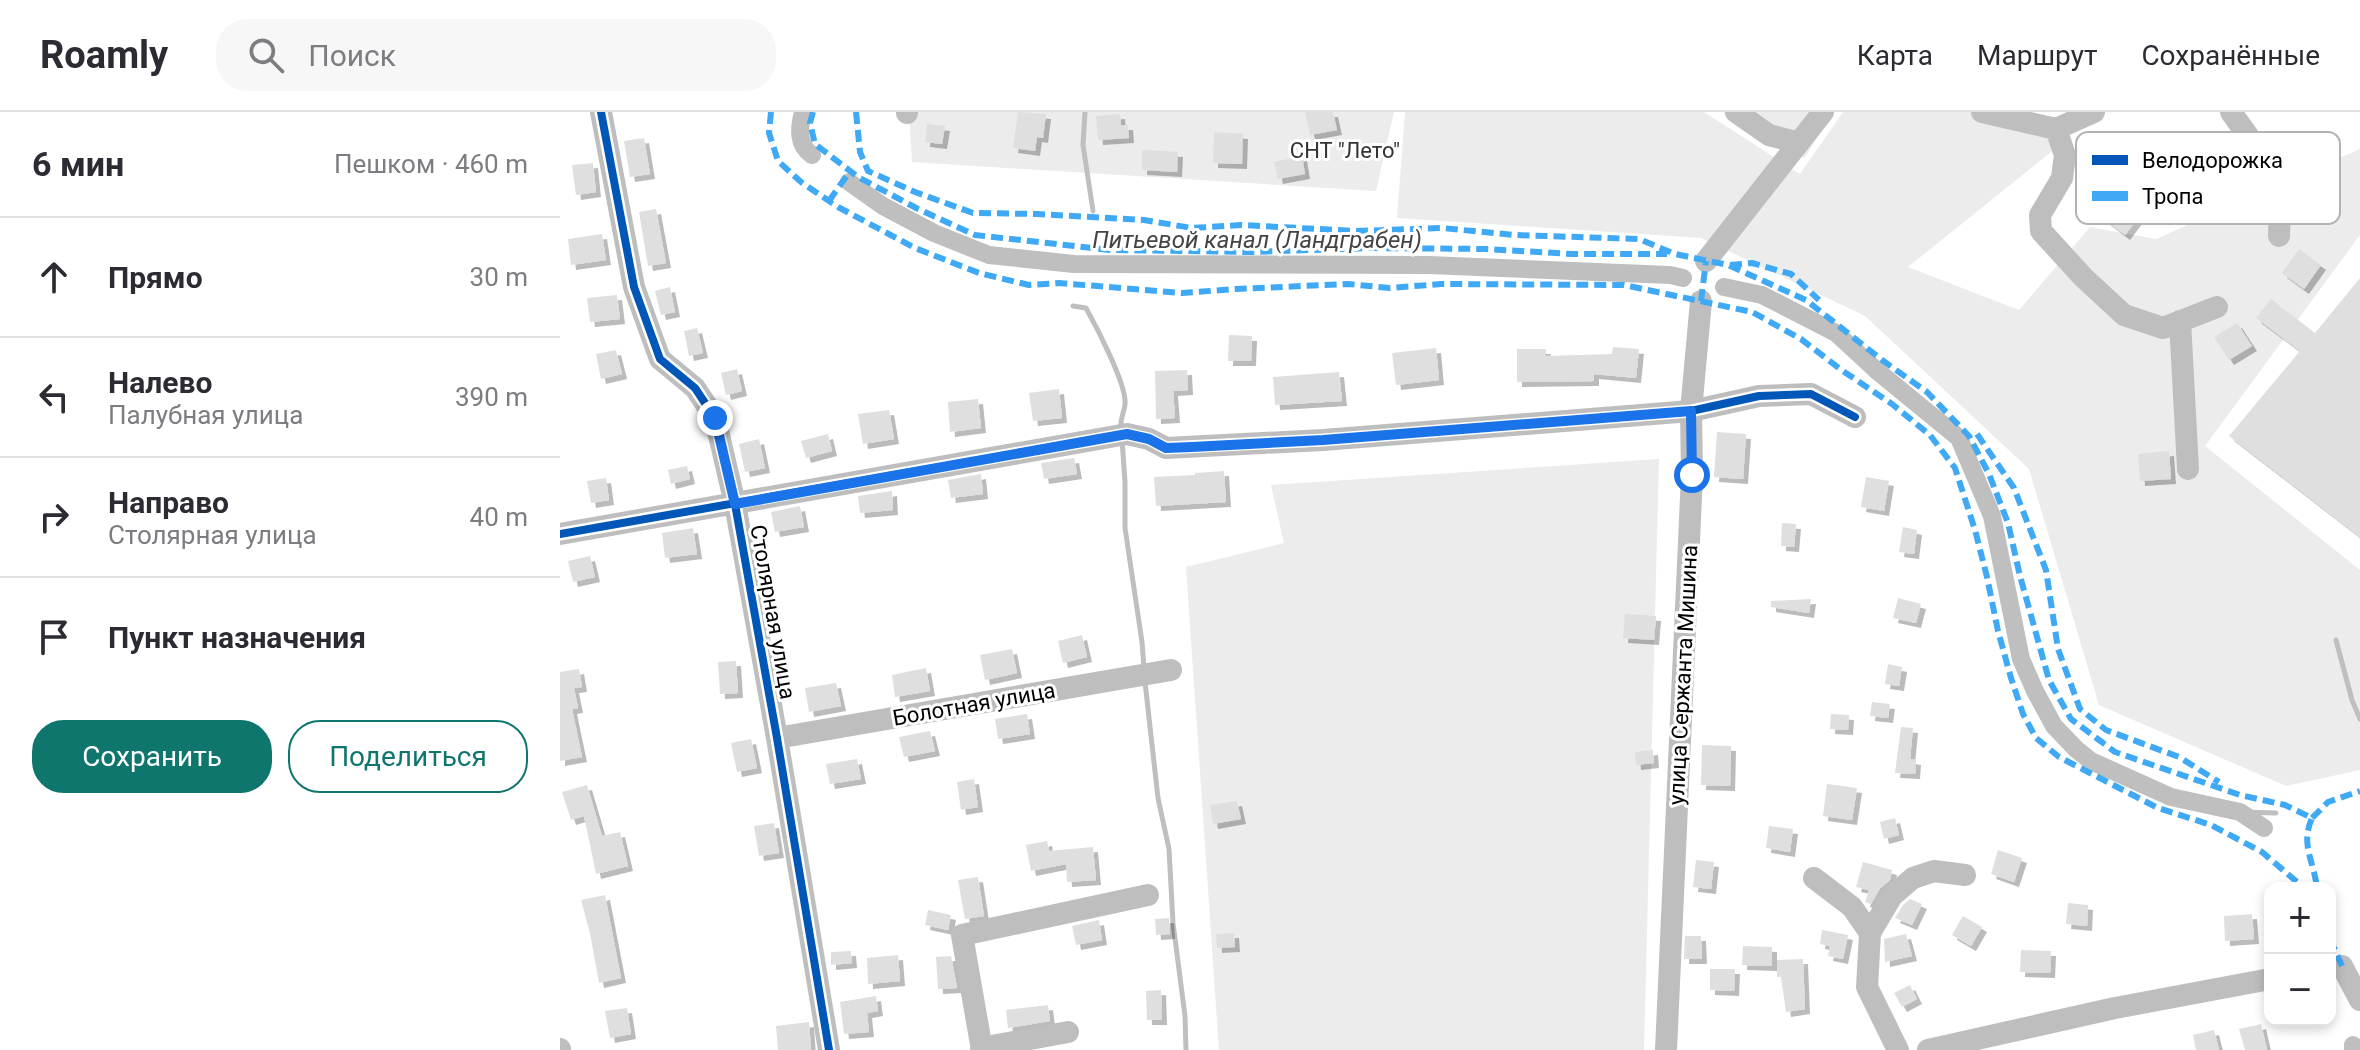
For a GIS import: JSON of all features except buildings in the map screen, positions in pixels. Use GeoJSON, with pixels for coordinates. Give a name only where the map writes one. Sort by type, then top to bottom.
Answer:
{"type":"FeatureCollection","features":[{"type":"Feature","properties":{"kind":"street","name":"Столярная улица"},"geometry":{"type":"LineString","coordinates":[[601,112],[634,287],[660,359],[695,388],[715,418],[735,504],[829,1050]]}},
{"type":"Feature","properties":{"kind":"street"},"geometry":{"type":"LineString","coordinates":[[1736,112],[1769,135],[1799,143]]}},
{"type":"Feature","properties":{"kind":"street"},"geometry":{"type":"LineString","coordinates":[[1706,261],[1823,112]]}},
{"type":"Feature","properties":{"kind":"street"},"geometry":{"type":"LineString","coordinates":[[1982,112],[2056,129],[2094,112]]}},
{"type":"Feature","properties":{"kind":"street"},"geometry":{"type":"LineString","coordinates":[[2231,112],[2245,132]]}},
{"type":"Feature","properties":{"kind":"street"},"geometry":{"type":"LineString","coordinates":[[2056,129],[2065,155],[2062,178],[2040,215],[2041,231],[2083,277],[2124,315],[2163,328],[2217,307]]}},
{"type":"Feature","properties":{"kind":"street"},"geometry":{"type":"LineString","coordinates":[[2279,224],[2279,236]]}},
{"type":"Feature","properties":{"kind":"street","name":"улица Сержанта Мишина"},"geometry":{"type":"LineString","coordinates":[[1666,1050],[1692,475],[1691,411],[1701,301]]}},
{"type":"Feature","properties":{"kind":"street"},"geometry":{"type":"LineString","coordinates":[[2180,321],[2188,469]]}},
{"type":"Feature","properties":{"kind":"street"},"geometry":{"type":"LineString","coordinates":[[560,534],[1127,434],[1149,439],[1166,448],[1323,440],[1691,411],[1759,396],[1811,394],[1855,417]]}},
{"type":"Feature","properties":{"kind":"street","name":"Болотная улица"},"geometry":{"type":"LineString","coordinates":[[777,738],[1171,670]]}},
{"type":"Feature","properties":{"kind":"street"},"geometry":{"type":"LineString","coordinates":[[1898,1050],[1867,987],[1870,933],[1892,896],[1913,878],[1934,871],[1965,875]]}},
{"type":"Feature","properties":{"kind":"street"},"geometry":{"type":"LineString","coordinates":[[1814,878],[1852,907],[1870,933]]}},
{"type":"Feature","properties":{"kind":"street"},"geometry":{"type":"LineString","coordinates":[[1068,1032],[981,1049],[962,935],[1148,895]]}},
{"type":"Feature","properties":{"kind":"street"},"geometry":{"type":"LineString","coordinates":[[2344,966],[2360,1000]]}},
{"type":"Feature","properties":{"kind":"street"},"geometry":{"type":"LineString","coordinates":[[1928,1050],[2115,1008],[2264,980]]}},
{"type":"Feature","properties":{"kind":"green space","name":"СНТ \"Лето\""},"geometry":{"type":"Polygon","coordinates":[[[909,112],[1394,112],[1376,191],[912,162],[909,112]]]}},
{"type":"Feature","properties":{"kind":"green space"},"geometry":{"type":"Polygon","coordinates":[[[1405,112],[1704,112],[1800,174],[1843,112],[2028,112],[2056,148],[1908,267],[2019,310],[2090,227],[2156,239],[2190,224],[2340,224],[2340,158],[2360,149],[2360,235],[2205,446],[2360,570],[2360,770],[2286,786],[2099,705],[2029,469],[1865,316],[1701,238],[1397,218],[1405,112]]]}},
{"type":"Feature","properties":{"kind":"green space"},"geometry":{"type":"Polygon","coordinates":[[[1723,112],[1832,112],[1805,158],[1723,112]]]}},
{"type":"Feature","properties":{"kind":"green space"},"geometry":{"type":"Polygon","coordinates":[[[1659,459],[1644,1050],[1219,1050],[1186,567],[1284,543],[1271,485],[1659,459]]]}},
{"type":"Feature","properties":{"kind":"waterway","name":"Питьевой канал (Ландграбен)"},"geometry":{"type":"LineString","coordinates":[[803,112],[802,141],[812,155]]}},
{"type":"Feature","properties":{"kind":"waterway"},"geometry":{"type":"LineString","coordinates":[[1085,112],[1083,145],[1093,211]]}},
{"type":"Feature","properties":{"kind":"waterway","name":"Питьевой канал (Ландграбен)"},"geometry":{"type":"LineString","coordinates":[[849,182],[883,206],[934,233],[989,255],[1074,264],[1429,265],[1683,278]]}},
{"type":"Feature","properties":{"kind":"waterway","name":"Питьевой канал (Ландграбен)"},"geometry":{"type":"LineString","coordinates":[[1724,287],[1762,295],[1836,333],[1959,438],[1992,516],[2021,659],[2054,726],[2076,749],[2091,761],[2171,797],[2240,812],[2264,828]]}},
{"type":"Feature","properties":{"kind":"waterway"},"geometry":{"type":"LineString","coordinates":[[1073,306],[1086,308],[1116,370],[1125,404],[1121,429]]}},
{"type":"Feature","properties":{"kind":"waterway"},"geometry":{"type":"LineString","coordinates":[[1122,439],[1125,528],[1144,668]]}},
{"type":"Feature","properties":{"kind":"waterway"},"geometry":{"type":"LineString","coordinates":[[2336,640],[2360,719]]}},
{"type":"Feature","properties":{"kind":"waterway"},"geometry":{"type":"LineString","coordinates":[[1145,682],[1158,798],[1169,849],[1186,1050]]}},
{"type":"Feature","properties":{"kind":"waterway"},"geometry":{"type":"LineString","coordinates":[[2240,812],[2276,813]]}},
{"type":"Feature","properties":{"kind":"waterway","name":"Питьевой канал (Ландграбен)"},"geometry":{"type":"LineString","coordinates":[[2353,1045],[2353,1050]]}},
{"type":"Feature","properties":{"kind":"marked path"},"geometry":{"type":"LineString","coordinates":[[771,112],[769,133],[778,161],[801,182],[838,207],[915,248],[979,273],[1029,285],[1059,283],[1182,293],[1348,284],[1390,288],[1441,284],[1624,285],[1752,312],[1801,339],[1892,404],[1930,435],[1955,468],[1975,530],[2011,678],[2023,714],[2036,738],[2059,757],[2158,808],[2211,825],[2262,852],[2297,882]]}},
{"type":"Feature","properties":{"kind":"marked path"},"geometry":{"type":"LineString","coordinates":[[813,112],[810,123],[815,144],[858,177],[975,235],[1110,250],[1251,252],[1371,248],[1667,254]]}},
{"type":"Feature","properties":{"kind":"marked path"},"geometry":{"type":"LineString","coordinates":[[856,112],[860,152],[868,171],[973,213],[1144,220],[1192,228],[1241,225],[1357,231],[1442,228],[1514,235],[1639,239],[1675,254],[1728,265],[1806,300],[1927,392],[1969,436],[1989,474],[2008,523],[2049,680],[2071,719],[2115,752],[2240,795],[2285,805],[2312,818],[2307,837],[2316,882]]}},
{"type":"Feature","properties":{"kind":"marked path"},"geometry":{"type":"LineString","coordinates":[[829,201],[850,171]]}},
{"type":"Feature","properties":{"kind":"marked path"},"geometry":{"type":"LineString","coordinates":[[1701,301],[1706,261]]}},
{"type":"Feature","properties":{"kind":"marked path"},"geometry":{"type":"LineString","coordinates":[[1730,265],[1752,263],[1791,274],[1819,300]]}},
{"type":"Feature","properties":{"kind":"marked path"},"geometry":{"type":"LineString","coordinates":[[1977,434],[2014,488],[2046,570],[2058,649],[2080,709],[2106,730],[2179,757],[2219,782]]}},
{"type":"Feature","properties":{"kind":"marked path"},"geometry":{"type":"LineString","coordinates":[[2312,818],[2328,802],[2360,791]]}},
{"type":"Feature","properties":{"kind":"marked path"},"geometry":{"type":"LineString","coordinates":[[2336,952],[2342,966]]}},
{"type":"Feature","properties":{"kind":"cycle path"},"geometry":{"type":"LineString","coordinates":[[601,112],[634,287],[660,359],[695,388],[715,418],[735,504],[829,1050]]}},
{"type":"Feature","properties":{"kind":"cycle path"},"geometry":{"type":"LineString","coordinates":[[560,534],[1127,434],[1149,439],[1166,448],[1323,440],[1691,411],[1759,396],[1811,394],[1855,417]]}},
{"type":"Feature","properties":{"kind":"route"},"geometry":{"type":"LineString","coordinates":[[715,418],[735,504],[1127,434],[1149,439],[1166,448],[1192,447],[1323,440],[1691,411],[1692,475]]}}]}
